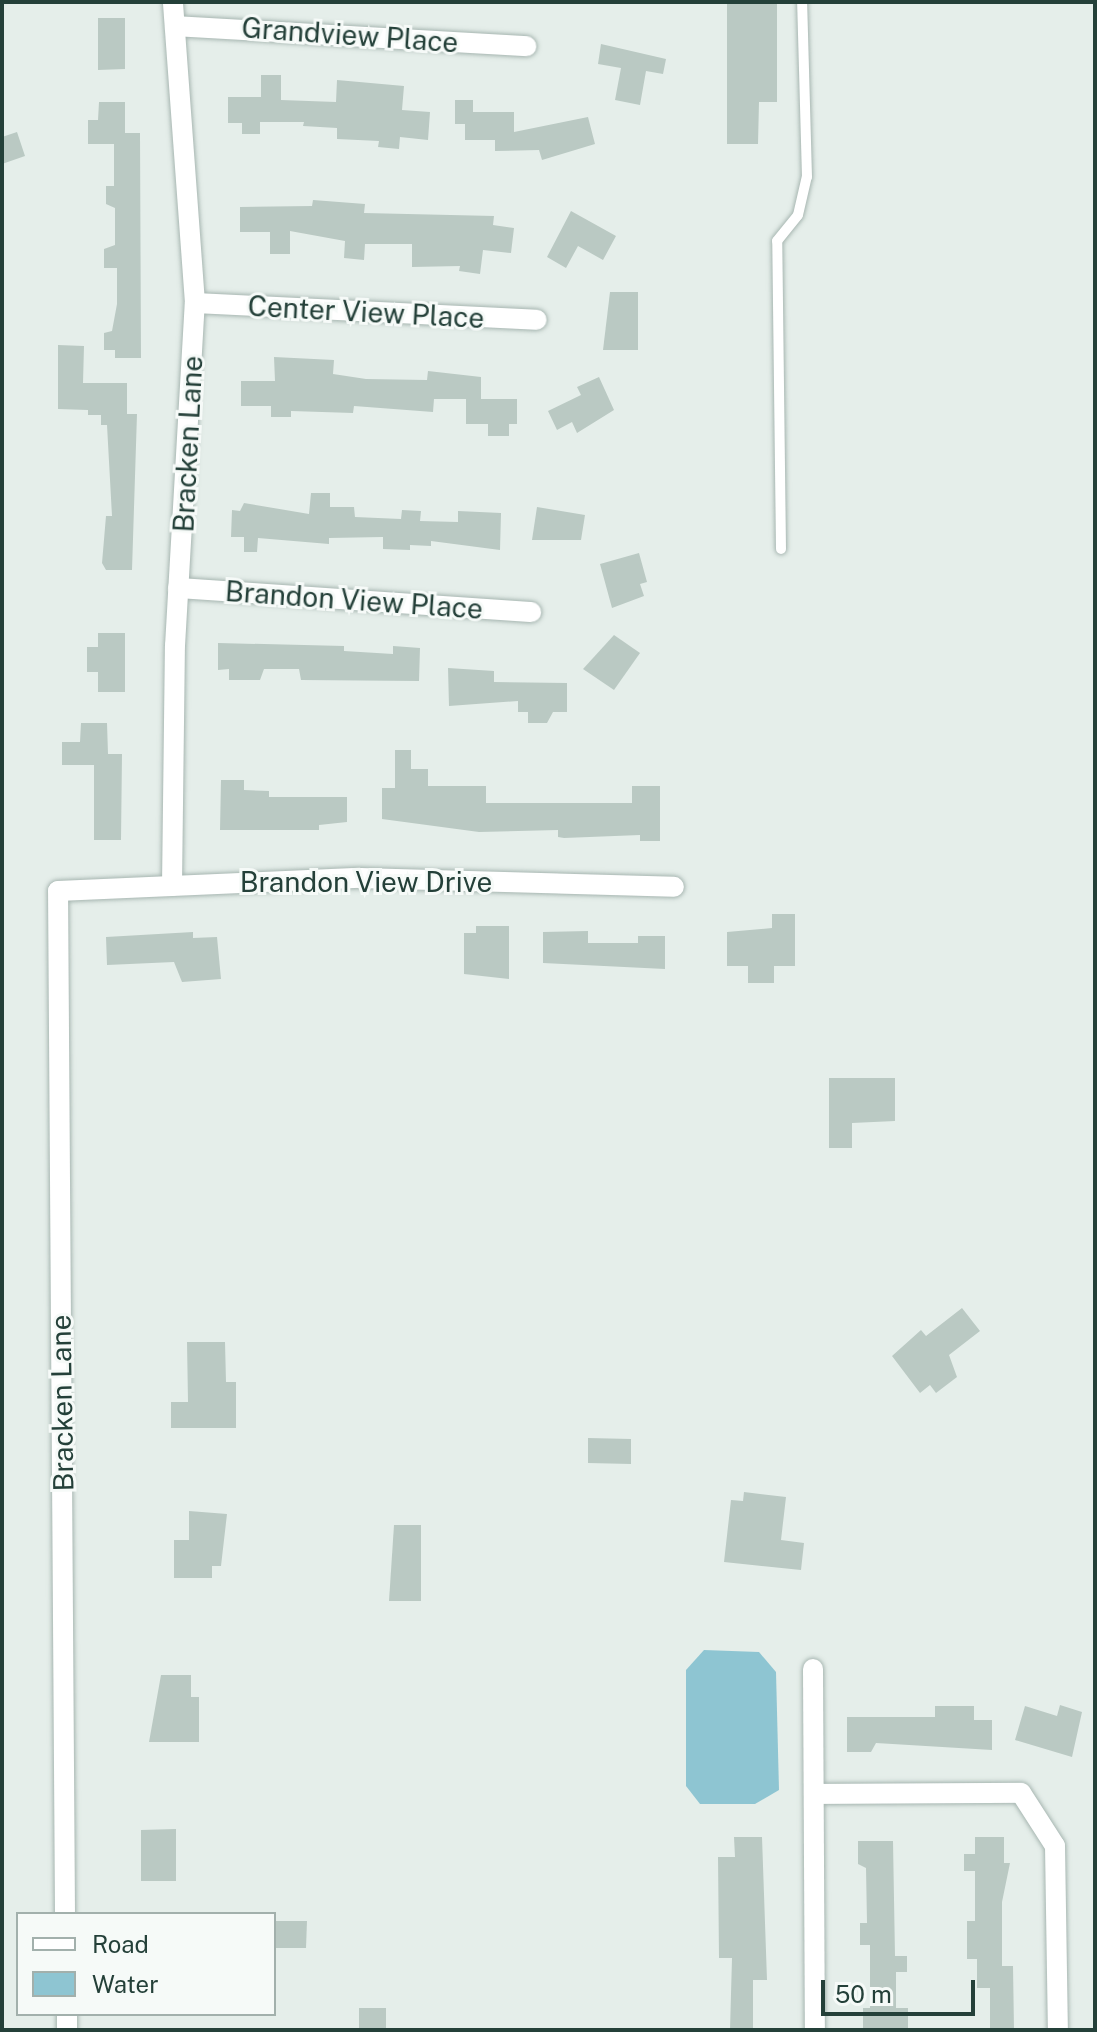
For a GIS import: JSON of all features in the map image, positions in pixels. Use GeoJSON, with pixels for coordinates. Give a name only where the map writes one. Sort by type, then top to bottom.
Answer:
{"type":"FeatureCollection","features":[{"type":"Feature","properties":{"kind":"street","name":"Bracken Lane"},"geometry":{"type":"LineString","coordinates":[[172,886],[178,588],[195,303],[173,2]]}},
{"type":"Feature","properties":{"kind":"street","name":"Grandview Place"},"geometry":{"type":"LineString","coordinates":[[175,26],[526,46]]}},
{"type":"Feature","properties":{"kind":"street","name":"Center View Place"},"geometry":{"type":"LineString","coordinates":[[195,303],[537,320]]}},
{"type":"Feature","properties":{"kind":"street","name":"Brandon View Place"},"geometry":{"type":"LineString","coordinates":[[178,588],[531,612]]}},
{"type":"Feature","properties":{"kind":"street","name":"Brandon View Drive"},"geometry":{"type":"LineString","coordinates":[[58,891],[391,878],[674,887]]}},
{"type":"Feature","properties":{"kind":"street","name":"Bracken Lane"},"geometry":{"type":"LineString","coordinates":[[58,891],[65,1912]]}},
{"type":"Feature","properties":{"kind":"street"},"geometry":{"type":"LineString","coordinates":[[813,1669],[815,2030]]}},
{"type":"Feature","properties":{"kind":"street"},"geometry":{"type":"LineString","coordinates":[[815,1794],[1021,1793],[1055,1846],[1058,2030]]}},
{"type":"Feature","properties":{"kind":"lane"},"geometry":{"type":"LineString","coordinates":[[781,549],[777,241],[798,215],[807,177],[802,2]]}},
{"type":"Feature","properties":{"kind":"water"},"geometry":{"type":"Polygon","coordinates":[[[704,1650],[759,1652],[776,1672],[779,1790],[755,1804],[700,1804],[686,1786],[686,1670],[704,1650]]]}},
{"type":"Feature","properties":{"kind":"building"},"geometry":{"type":"Polygon","coordinates":[[[727,2],[777,2],[777,102],[759,102],[758,144],[727,144],[727,2]]]}},
{"type":"Feature","properties":{"kind":"building"},"geometry":{"type":"Polygon","coordinates":[[[98,18],[125,18],[125,69],[98,70],[98,18]]]}},
{"type":"Feature","properties":{"kind":"building"},"geometry":{"type":"Polygon","coordinates":[[[601,44],[666,59],[663,74],[646,71],[640,105],[615,100],[621,68],[598,64],[601,44]]]}},
{"type":"Feature","properties":{"kind":"building"},"geometry":{"type":"Polygon","coordinates":[[[261,75],[281,75],[281,100],[336,102],[337,80],[404,86],[402,110],[430,112],[428,140],[400,137],[399,149],[378,147],[379,141],[337,139],[337,128],[303,126],[304,122],[260,122],[260,134],[242,134],[242,123],[228,123],[228,97],[261,97],[261,75]]]}},
{"type":"Feature","properties":{"kind":"building"},"geometry":{"type":"Polygon","coordinates":[[[455,100],[473,100],[473,112],[514,112],[514,132],[588,117],[595,144],[542,160],[539,150],[495,151],[495,140],[465,140],[465,124],[455,124],[455,100]]]}},
{"type":"Feature","properties":{"kind":"building"},"geometry":{"type":"Polygon","coordinates":[[[99,102],[125,102],[125,133],[140,133],[141,358],[115,358],[115,350],[104,350],[104,333],[112,331],[117,304],[117,268],[104,268],[104,249],[115,245],[115,208],[106,204],[106,186],[114,186],[114,144],[88,144],[88,120],[98,120],[99,102]]]}},
{"type":"Feature","properties":{"kind":"building"},"geometry":{"type":"Polygon","coordinates":[[[17,132],[25,156],[2,164],[2,137],[17,132]]]}},
{"type":"Feature","properties":{"kind":"building"},"geometry":{"type":"Polygon","coordinates":[[[313,200],[365,204],[364,213],[494,216],[493,225],[514,228],[511,253],[483,250],[480,274],[459,271],[460,266],[412,267],[412,244],[365,244],[364,260],[344,258],[345,241],[290,231],[290,254],[270,254],[270,232],[240,232],[240,207],[312,206],[313,200]]]}},
{"type":"Feature","properties":{"kind":"building"},"geometry":{"type":"Polygon","coordinates":[[[571,211],[616,236],[603,260],[578,246],[566,268],[547,257],[571,211]]]}},
{"type":"Feature","properties":{"kind":"building"},"geometry":{"type":"Polygon","coordinates":[[[610,292],[638,292],[638,350],[603,350],[610,292]]]}},
{"type":"Feature","properties":{"kind":"building"},"geometry":{"type":"Polygon","coordinates":[[[58,345],[84,346],[83,383],[127,383],[127,414],[137,414],[132,570],[106,570],[102,563],[106,516],[112,516],[107,425],[101,425],[101,415],[88,415],[88,410],[58,409],[58,345]]]}},
{"type":"Feature","properties":{"kind":"building"},"geometry":{"type":"Polygon","coordinates":[[[274,357],[334,360],[333,374],[366,379],[427,380],[428,371],[481,377],[481,399],[517,399],[517,424],[509,424],[509,436],[488,436],[488,424],[466,424],[466,399],[434,399],[433,412],[354,406],[353,413],[291,411],[291,417],[271,417],[271,406],[241,406],[241,381],[275,381],[274,357]]]}},
{"type":"Feature","properties":{"kind":"building"},"geometry":{"type":"Polygon","coordinates":[[[599,377],[614,410],[577,433],[572,422],[557,430],[548,411],[581,395],[577,387],[599,377]]]}},
{"type":"Feature","properties":{"kind":"building"},"geometry":{"type":"Polygon","coordinates":[[[311,493],[330,493],[330,507],[354,507],[355,517],[401,519],[402,510],[421,511],[420,521],[458,522],[458,511],[501,513],[500,550],[431,541],[431,546],[410,545],[410,550],[383,549],[383,537],[329,538],[329,544],[258,538],[257,552],[244,552],[244,537],[231,537],[232,510],[240,511],[244,503],[309,514],[311,493]]]}},
{"type":"Feature","properties":{"kind":"building"},"geometry":{"type":"Polygon","coordinates":[[[537,507],[585,515],[581,540],[532,540],[537,507]]]}},
{"type":"Feature","properties":{"kind":"building"},"geometry":{"type":"Polygon","coordinates":[[[639,553],[647,582],[640,584],[644,596],[612,608],[600,564],[639,553]]]}},
{"type":"Feature","properties":{"kind":"building"},"geometry":{"type":"Polygon","coordinates":[[[98,633],[125,633],[125,692],[98,692],[98,672],[87,672],[87,647],[98,647],[98,633]]]}},
{"type":"Feature","properties":{"kind":"building"},"geometry":{"type":"Polygon","coordinates":[[[614,635],[640,653],[614,690],[583,669],[614,635]]]}},
{"type":"Feature","properties":{"kind":"building"},"geometry":{"type":"Polygon","coordinates":[[[218,643],[344,646],[344,651],[393,654],[393,646],[420,648],[419,681],[301,680],[299,669],[264,669],[260,680],[229,680],[229,669],[218,670],[218,643]]]}},
{"type":"Feature","properties":{"kind":"building"},"geometry":{"type":"Polygon","coordinates":[[[448,668],[494,671],[494,682],[567,683],[567,712],[553,712],[547,723],[528,723],[528,712],[518,712],[518,701],[449,706],[448,668]]]}},
{"type":"Feature","properties":{"kind":"building"},"geometry":{"type":"Polygon","coordinates":[[[81,723],[107,723],[108,754],[122,754],[121,840],[94,840],[94,765],[62,765],[62,742],[80,742],[81,723]]]}},
{"type":"Feature","properties":{"kind":"building"},"geometry":{"type":"Polygon","coordinates":[[[395,750],[411,750],[411,769],[428,769],[428,786],[486,786],[486,803],[632,803],[632,786],[660,786],[660,841],[640,841],[640,835],[564,838],[558,837],[558,830],[479,832],[382,819],[382,788],[395,788],[395,750]]]}},
{"type":"Feature","properties":{"kind":"building"},"geometry":{"type":"Polygon","coordinates":[[[221,780],[244,780],[244,790],[269,791],[269,797],[347,797],[347,822],[319,825],[319,830],[220,830],[221,780]]]}},
{"type":"Feature","properties":{"kind":"building"},"geometry":{"type":"Polygon","coordinates":[[[772,914],[795,914],[795,966],[774,966],[774,983],[748,983],[748,966],[727,966],[727,932],[772,928],[772,914]]]}},
{"type":"Feature","properties":{"kind":"building"},"geometry":{"type":"Polygon","coordinates":[[[476,926],[509,926],[509,979],[464,974],[464,933],[476,933],[476,926]]]}},
{"type":"Feature","properties":{"kind":"building"},"geometry":{"type":"Polygon","coordinates":[[[588,931],[588,943],[638,943],[638,936],[665,936],[665,969],[543,963],[543,932],[588,931]]]}},
{"type":"Feature","properties":{"kind":"building"},"geometry":{"type":"Polygon","coordinates":[[[193,932],[193,938],[217,937],[221,979],[182,982],[174,962],[107,965],[106,937],[193,932]]]}},
{"type":"Feature","properties":{"kind":"building"},"geometry":{"type":"Polygon","coordinates":[[[829,1078],[895,1078],[895,1121],[852,1123],[852,1148],[829,1148],[829,1078]]]}},
{"type":"Feature","properties":{"kind":"building"},"geometry":{"type":"Polygon","coordinates":[[[962,1308],[980,1331],[949,1355],[957,1377],[936,1393],[930,1385],[920,1393],[892,1356],[921,1330],[926,1336],[962,1308]]]}},
{"type":"Feature","properties":{"kind":"building"},"geometry":{"type":"Polygon","coordinates":[[[187,1342],[225,1342],[226,1382],[236,1382],[236,1428],[171,1428],[171,1402],[188,1402],[187,1342]]]}},
{"type":"Feature","properties":{"kind":"building"},"geometry":{"type":"Polygon","coordinates":[[[588,1438],[631,1439],[631,1464],[588,1463],[588,1438]]]}},
{"type":"Feature","properties":{"kind":"building"},"geometry":{"type":"Polygon","coordinates":[[[744,1492],[786,1497],[781,1540],[804,1543],[801,1570],[724,1562],[731,1500],[743,1501],[744,1492]]]}},
{"type":"Feature","properties":{"kind":"building"},"geometry":{"type":"Polygon","coordinates":[[[189,1511],[227,1514],[221,1566],[212,1566],[212,1578],[174,1578],[174,1540],[189,1540],[189,1511]]]}},
{"type":"Feature","properties":{"kind":"building"},"geometry":{"type":"Polygon","coordinates":[[[394,1525],[421,1525],[421,1601],[389,1601],[394,1525]]]}},
{"type":"Feature","properties":{"kind":"building"},"geometry":{"type":"Polygon","coordinates":[[[161,1675],[191,1675],[191,1697],[199,1697],[199,1742],[149,1742],[161,1675]]]}},
{"type":"Feature","properties":{"kind":"building"},"geometry":{"type":"Polygon","coordinates":[[[1060,1705],[1082,1712],[1072,1757],[1015,1740],[1025,1706],[1057,1716],[1060,1705]]]}},
{"type":"Feature","properties":{"kind":"building"},"geometry":{"type":"Polygon","coordinates":[[[935,1706],[974,1706],[974,1720],[992,1720],[992,1750],[876,1743],[871,1752],[847,1752],[847,1717],[935,1717],[935,1706]]]}},
{"type":"Feature","properties":{"kind":"building"},"geometry":{"type":"Polygon","coordinates":[[[176,1829],[176,1881],[141,1881],[141,1830],[176,1829]]]}},
{"type":"Feature","properties":{"kind":"building"},"geometry":{"type":"Polygon","coordinates":[[[734,1837],[762,1837],[767,1980],[753,1980],[753,2030],[730,2030],[732,1958],[719,1958],[718,1857],[735,1857],[734,1837]]]}},
{"type":"Feature","properties":{"kind":"building"},"geometry":{"type":"Polygon","coordinates":[[[975,1837],[1004,1837],[1004,1863],[1010,1863],[1002,1902],[1002,1966],[1013,1966],[1014,2030],[990,2030],[990,1988],[977,1988],[977,1959],[967,1959],[967,1921],[975,1921],[975,1871],[964,1871],[964,1854],[975,1854],[975,1837]]]}},
{"type":"Feature","properties":{"kind":"building"},"geometry":{"type":"Polygon","coordinates":[[[858,1841],[893,1841],[895,1956],[907,1956],[907,1972],[896,1972],[896,2008],[908,2008],[908,2030],[863,2030],[863,2008],[870,2008],[870,1945],[860,1945],[860,1923],[867,1923],[866,1868],[858,1864],[858,1841]]]}},
{"type":"Feature","properties":{"kind":"building"},"geometry":{"type":"Polygon","coordinates":[[[276,1921],[307,1921],[306,1948],[276,1948],[276,1921]]]}},
{"type":"Feature","properties":{"kind":"building"},"geometry":{"type":"Polygon","coordinates":[[[359,2008],[386,2008],[386,2030],[359,2030],[359,2008]]]}}]}
